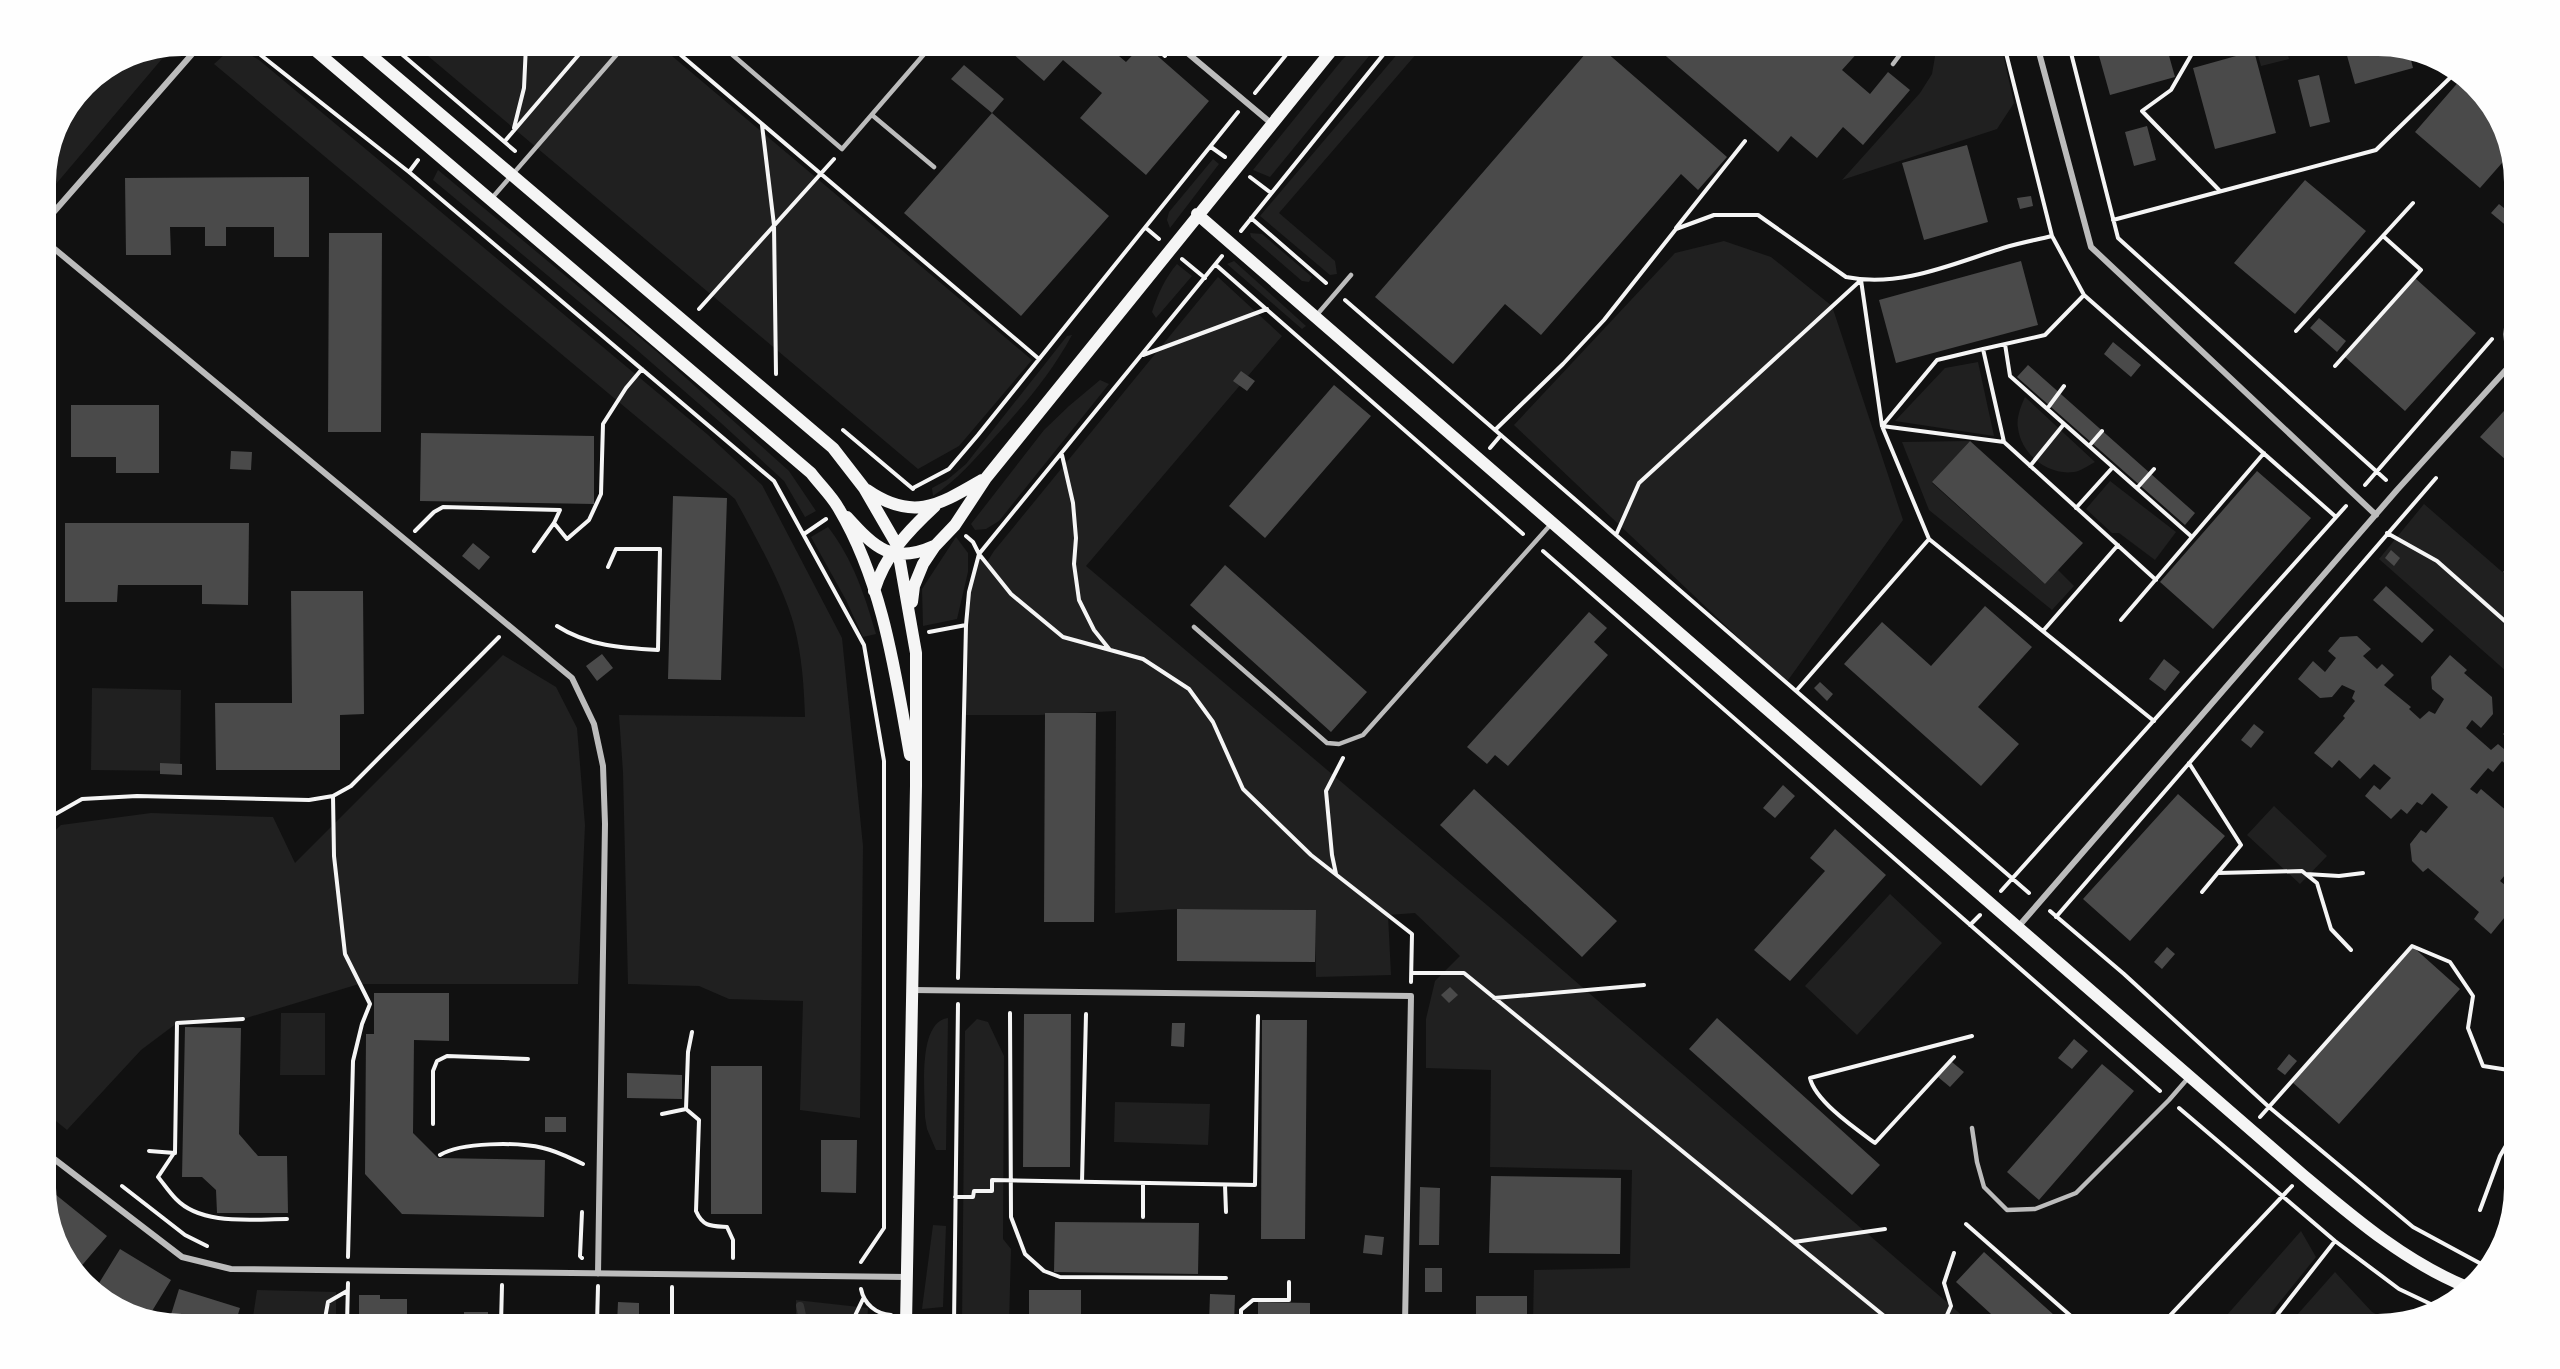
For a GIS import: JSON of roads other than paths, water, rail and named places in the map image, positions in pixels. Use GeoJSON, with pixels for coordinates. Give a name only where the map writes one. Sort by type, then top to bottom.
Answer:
{"type":"FeatureCollection","features":[{"type":"Feature","properties":{"kind":"main road"},"geometry":{"type":"LineString","coordinates":[[322,56],[492,198],[811,473],[839,509],[862,533],[896,551],[916,554],[935,546]]}},
{"type":"Feature","properties":{"kind":"main road"},"geometry":{"type":"LineString","coordinates":[[372,56],[833,448],[864,488],[896,551],[911,614],[916,653],[916,786],[906,1314]]}},
{"type":"Feature","properties":{"kind":"main road"},"geometry":{"type":"LineString","coordinates":[[911,614],[914,586],[923,564],[935,546],[955,525],[986,478],[1197,214],[1327,56]]}},
{"type":"Feature","properties":{"kind":"main road"},"geometry":{"type":"LineString","coordinates":[[1197,214],[2303,1175],[2393,1247],[2444,1278],[2459,1284]]}},
{"type":"Feature","properties":{"kind":"main road"},"geometry":{"type":"LineString","coordinates":[[874,591],[896,551],[935,506],[986,478]]}},
{"type":"Feature","properties":{"kind":"main road"},"geometry":{"type":"LineString","coordinates":[[864,488],[883,501],[902,507],[935,506]]}},
{"type":"Feature","properties":{"kind":"main road"},"geometry":{"type":"LineString","coordinates":[[839,509],[869,573],[892,658],[916,786]]}},
{"type":"Feature","properties":{"kind":"street"},"geometry":{"type":"LineString","coordinates":[[56,209],[190,56]]}},
{"type":"Feature","properties":{"kind":"street"},"geometry":{"type":"LineString","coordinates":[[1191,56],[1272,124]]}},
{"type":"Feature","properties":{"kind":"street"},"geometry":{"type":"LineString","coordinates":[[2040,56],[2091,247],[2376,514]]}},
{"type":"Feature","properties":{"kind":"street"},"geometry":{"type":"LineString","coordinates":[[56,250],[572,678],[594,724],[603,766],[605,824],[598,1274]]}},
{"type":"Feature","properties":{"kind":"street"},"geometry":{"type":"LineString","coordinates":[[2017,928],[2376,514],[2504,370]]}},
{"type":"Feature","properties":{"kind":"street"},"geometry":{"type":"LineString","coordinates":[[912,990],[1411,996],[1405,1314]]}},
{"type":"Feature","properties":{"kind":"street"},"geometry":{"type":"LineString","coordinates":[[56,1160],[182,1257],[231,1269],[907,1277]]}},
{"type":"Feature","properties":{"kind":"lane"},"geometry":{"type":"LineString","coordinates":[[492,198],[615,56]]}},
{"type":"Feature","properties":{"kind":"lane"},"geometry":{"type":"LineString","coordinates":[[735,56],[842,149],[923,56]]}},
{"type":"Feature","properties":{"kind":"lane"},"geometry":{"type":"LineString","coordinates":[[1893,64],[1899,56]]}},
{"type":"Feature","properties":{"kind":"lane"},"geometry":{"type":"LineString","coordinates":[[872,115],[934,167]]}},
{"type":"Feature","properties":{"kind":"lane"},"geometry":{"type":"LineString","coordinates":[[1315,317],[1351,275]]}},
{"type":"Feature","properties":{"kind":"lane"},"geometry":{"type":"LineString","coordinates":[[1194,627],[1327,743],[1338,744],[1363,735],[1552,523]]}},
{"type":"Feature","properties":{"kind":"lane"},"geometry":{"type":"LineString","coordinates":[[1972,1128],[1977,1162],[1984,1187],[2007,1210],[2035,1209],[2076,1193],[2189,1077]]}},
{"type":"Feature","properties":{"kind":"waterway"},"geometry":{"type":"LineString","coordinates":[[800,1306],[802,1314]]}}]}
